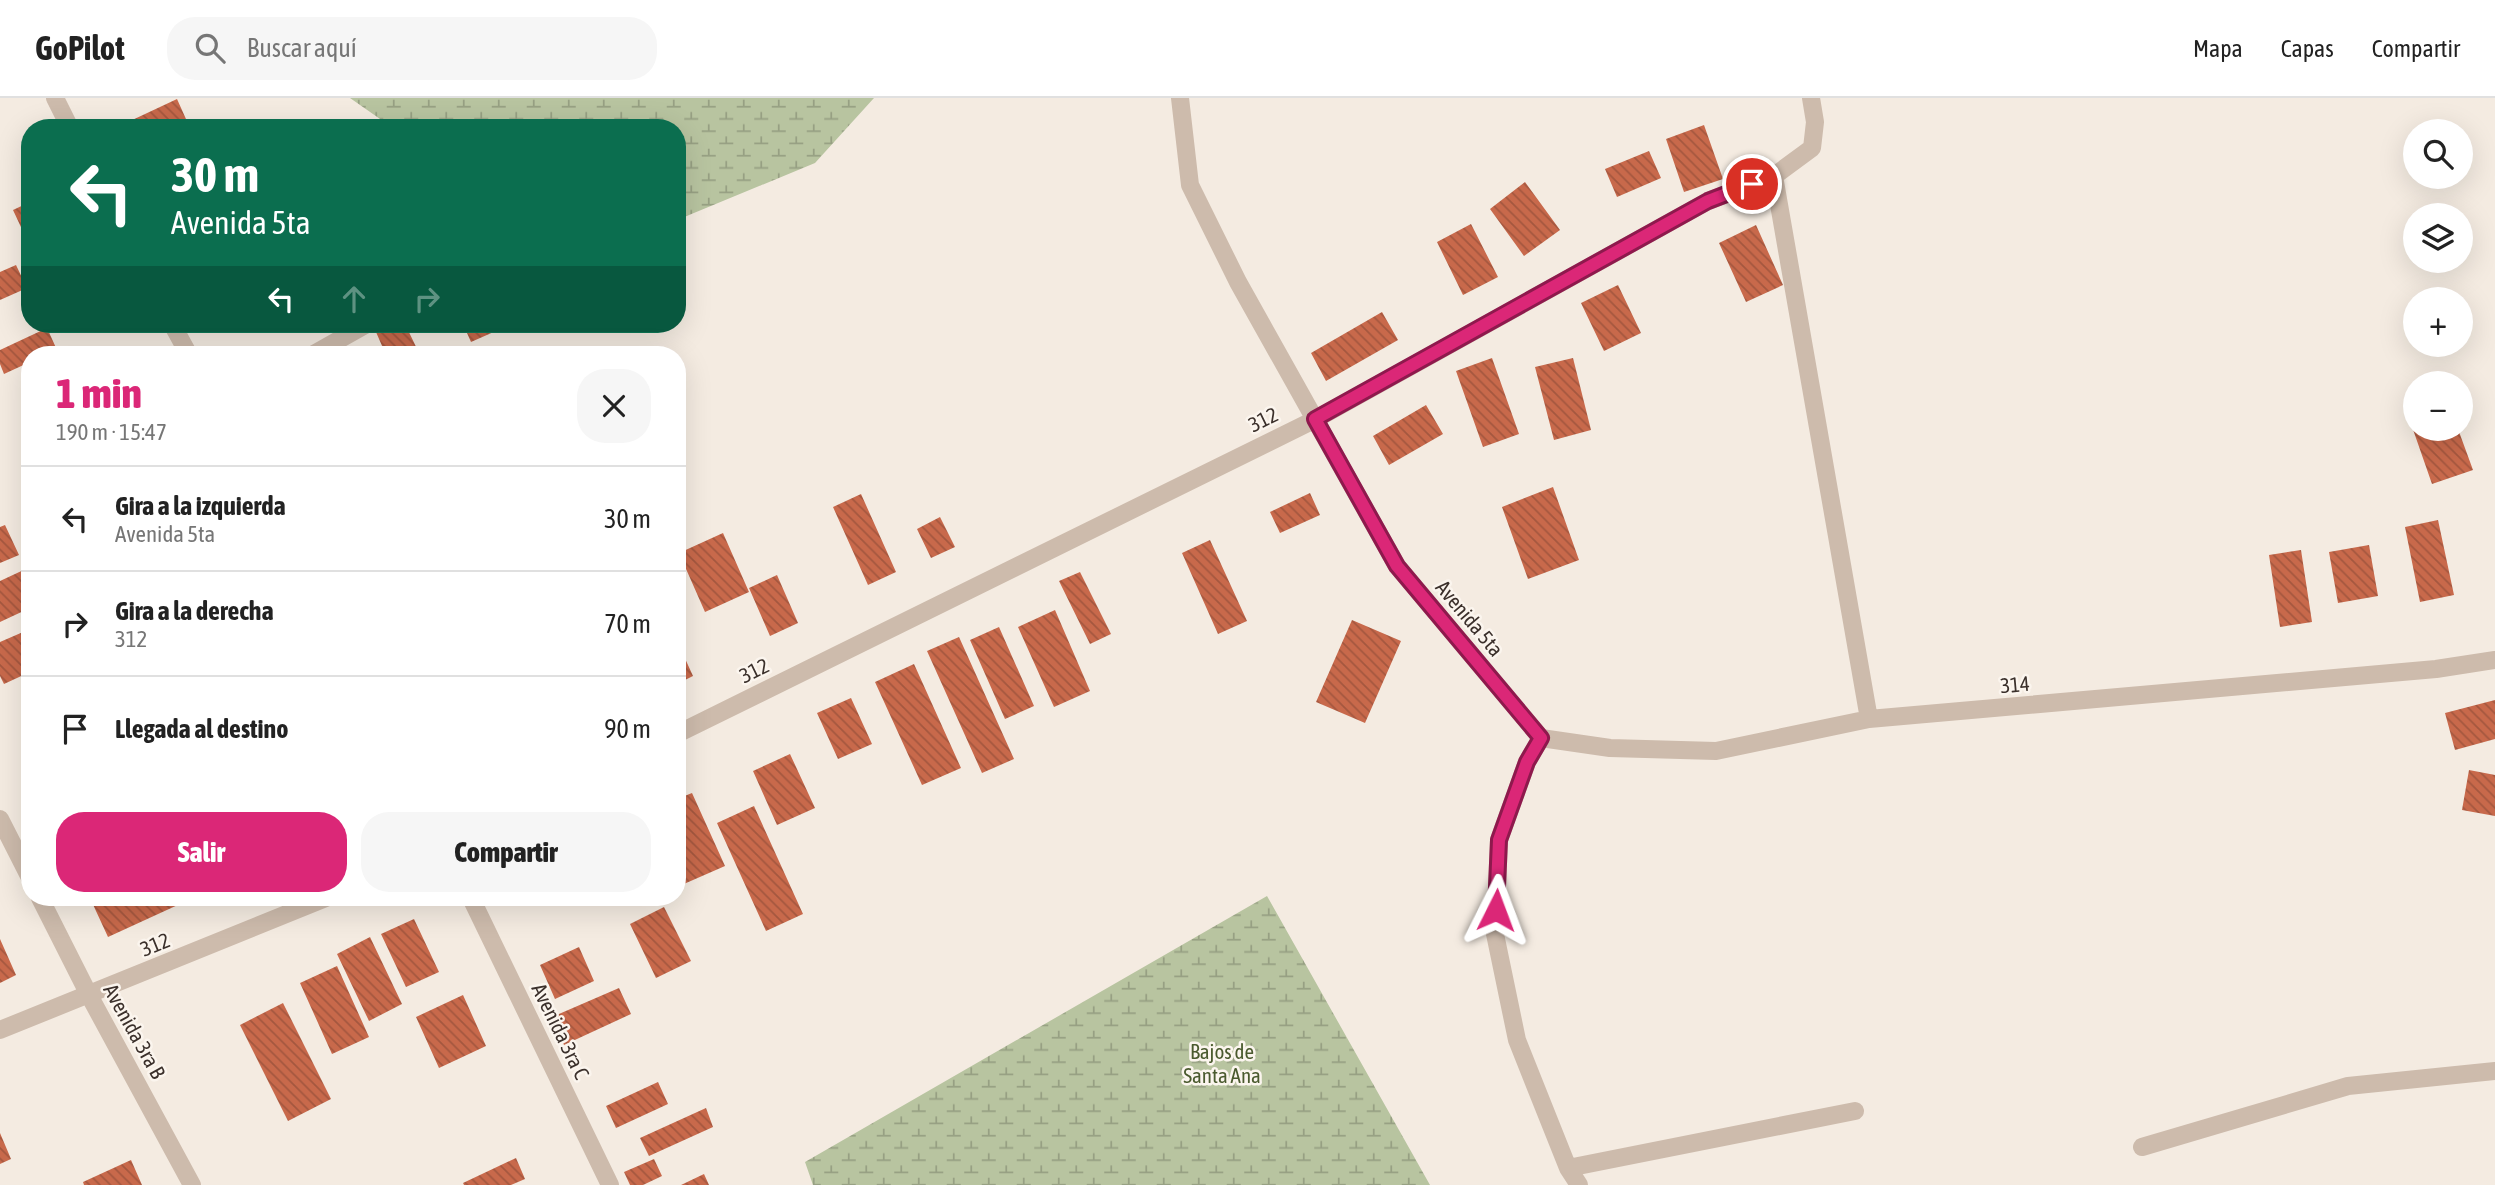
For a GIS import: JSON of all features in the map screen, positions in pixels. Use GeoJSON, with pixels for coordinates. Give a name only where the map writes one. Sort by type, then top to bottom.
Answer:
{"type":"FeatureCollection","features":[{"type":"Feature","properties":{"kind":"street"},"geometry":{"type":"LineString","coordinates":[[55,98],[66,119]]}},
{"type":"Feature","properties":{"kind":"street","name":"Avenida 5ta"},"geometry":{"type":"LineString","coordinates":[[1180,98],[1190,185],[1238,282],[1397,566],[1541,738]]}},
{"type":"Feature","properties":{"kind":"street","name":"312"},"geometry":{"type":"LineString","coordinates":[[686,730],[1315,419],[1708,201],[1774,176],[1812,148],[1815,122],[1811,98]]}},
{"type":"Feature","properties":{"kind":"street"},"geometry":{"type":"LineString","coordinates":[[1774,176],[1870,719]]}},
{"type":"Feature","properties":{"kind":"street"},"geometry":{"type":"LineString","coordinates":[[328,346],[351,333]]}},
{"type":"Feature","properties":{"kind":"street","name":"314"},"geometry":{"type":"LineString","coordinates":[[1541,738],[1610,748],[1716,751],[1870,719],[2408,671],[2495,660]]}},
{"type":"Feature","properties":{"kind":"street"},"geometry":{"type":"LineString","coordinates":[[1541,738],[1527,762],[1499,840],[1495,934],[1517,1040],[1568,1168],[1579,1185]]}},
{"type":"Feature","properties":{"kind":"street"},"geometry":{"type":"LineString","coordinates":[[0,819],[21,860]]}},
{"type":"Feature","properties":{"kind":"street","name":"Avenida 3ra B"},"geometry":{"type":"LineString","coordinates":[[44,906],[192,1185]]}},
{"type":"Feature","properties":{"kind":"street","name":"312"},"geometry":{"type":"LineString","coordinates":[[0,1030],[306,906]]}},
{"type":"Feature","properties":{"kind":"street","name":"Avenida 3ra C"},"geometry":{"type":"LineString","coordinates":[[475,906],[610,1185]]}},
{"type":"Feature","properties":{"kind":"street"},"geometry":{"type":"LineString","coordinates":[[2142,1147],[2348,1086],[2495,1072]]}},
{"type":"Feature","properties":{"kind":"street"},"geometry":{"type":"LineString","coordinates":[[1568,1168],[1855,1111]]}},
{"type":"Feature","properties":{"kind":"green space"},"geometry":{"type":"Polygon","coordinates":[[[350,98],[874,98],[815,163],[686,216],[686,119],[380,119],[350,98]]]}},
{"type":"Feature","properties":{"kind":"green space","name":"Bajos de Santa Ana"},"geometry":{"type":"Polygon","coordinates":[[[1267,896],[1430,1185],[813,1185],[805,1162],[1267,896]]]}},
{"type":"Feature","properties":{"kind":"building"},"geometry":{"type":"Polygon","coordinates":[[[177,99],[186,119],[134,119],[177,99]]]}},
{"type":"Feature","properties":{"kind":"building"},"geometry":{"type":"Polygon","coordinates":[[[1704,125],[1723,179],[1684,192],[1666,139],[1704,125]]]}},
{"type":"Feature","properties":{"kind":"building"},"geometry":{"type":"Polygon","coordinates":[[[1649,151],[1661,178],[1617,197],[1605,169],[1649,151]]]}},
{"type":"Feature","properties":{"kind":"building"},"geometry":{"type":"Polygon","coordinates":[[[1525,182],[1560,230],[1524,256],[1490,209],[1525,182]]]}},
{"type":"Feature","properties":{"kind":"building"},"geometry":{"type":"Polygon","coordinates":[[[21,206],[21,227],[13,210],[21,206]]]}},
{"type":"Feature","properties":{"kind":"building"},"geometry":{"type":"Polygon","coordinates":[[[1471,224],[1498,277],[1463,295],[1437,242],[1471,224]]]}},
{"type":"Feature","properties":{"kind":"building"},"geometry":{"type":"Polygon","coordinates":[[[1756,225],[1783,285],[1746,302],[1719,243],[1756,225]]]}},
{"type":"Feature","properties":{"kind":"building"},"geometry":{"type":"Polygon","coordinates":[[[16,265],[21,275],[21,291],[0,300],[0,272],[16,265]]]}},
{"type":"Feature","properties":{"kind":"building"},"geometry":{"type":"Polygon","coordinates":[[[1618,285],[1641,333],[1604,351],[1581,303],[1618,285]]]}},
{"type":"Feature","properties":{"kind":"building"},"geometry":{"type":"Polygon","coordinates":[[[1382,312],[1398,340],[1326,381],[1311,353],[1382,312]]]}},
{"type":"Feature","properties":{"kind":"building"},"geometry":{"type":"Polygon","coordinates":[[[36,333],[49,333],[55,346],[21,346],[21,366],[4,374],[0,364],[0,350],[36,333]]]}},
{"type":"Feature","properties":{"kind":"building"},"geometry":{"type":"Polygon","coordinates":[[[376,333],[409,333],[416,346],[382,346],[376,333]]]}},
{"type":"Feature","properties":{"kind":"building"},"geometry":{"type":"Polygon","coordinates":[[[467,333],[491,333],[471,342],[467,333]]]}},
{"type":"Feature","properties":{"kind":"building"},"geometry":{"type":"Polygon","coordinates":[[[1492,358],[1519,434],[1483,447],[1456,371],[1492,358]]]}},
{"type":"Feature","properties":{"kind":"building"},"geometry":{"type":"Polygon","coordinates":[[[1573,358],[1591,430],[1554,440],[1535,367],[1573,358]]]}},
{"type":"Feature","properties":{"kind":"building"},"geometry":{"type":"Polygon","coordinates":[[[1426,405],[1443,434],[1389,465],[1373,436],[1426,405]]]}},
{"type":"Feature","properties":{"kind":"building"},"geometry":{"type":"Polygon","coordinates":[[[2417,441],[2462,441],[2473,470],[2432,484],[2417,441]]]}},
{"type":"Feature","properties":{"kind":"building"},"geometry":{"type":"Polygon","coordinates":[[[1553,487],[1579,560],[1528,579],[1502,507],[1553,487]]]}},
{"type":"Feature","properties":{"kind":"building"},"geometry":{"type":"Polygon","coordinates":[[[1310,493],[1320,515],[1280,533],[1270,512],[1310,493]]]}},
{"type":"Feature","properties":{"kind":"building"},"geometry":{"type":"Polygon","coordinates":[[[861,494],[896,572],[868,585],[833,507],[861,494]]]}},
{"type":"Feature","properties":{"kind":"building"},"geometry":{"type":"Polygon","coordinates":[[[940,517],[955,547],[931,558],[917,529],[940,517]]]}},
{"type":"Feature","properties":{"kind":"building"},"geometry":{"type":"Polygon","coordinates":[[[2438,520],[2454,595],[2420,602],[2405,527],[2438,520]]]}},
{"type":"Feature","properties":{"kind":"building"},"geometry":{"type":"Polygon","coordinates":[[[5,525],[19,555],[0,563],[0,527],[5,525]]]}},
{"type":"Feature","properties":{"kind":"building"},"geometry":{"type":"Polygon","coordinates":[[[723,533],[749,592],[705,612],[686,569],[686,550],[723,533]]]}},
{"type":"Feature","properties":{"kind":"building"},"geometry":{"type":"Polygon","coordinates":[[[1210,540],[1247,621],[1218,634],[1182,553],[1210,540]]]}},
{"type":"Feature","properties":{"kind":"building"},"geometry":{"type":"Polygon","coordinates":[[[2369,545],[2378,596],[2338,603],[2329,552],[2369,545]]]}},
{"type":"Feature","properties":{"kind":"building"},"geometry":{"type":"Polygon","coordinates":[[[2301,550],[2312,622],[2280,627],[2269,555],[2301,550]]]}},
{"type":"Feature","properties":{"kind":"building"},"geometry":{"type":"Polygon","coordinates":[[[21,571],[21,612],[0,622],[0,581],[21,571]]]}},
{"type":"Feature","properties":{"kind":"building"},"geometry":{"type":"Polygon","coordinates":[[[1080,572],[1111,634],[1090,644],[1059,581],[1080,572]]]}},
{"type":"Feature","properties":{"kind":"building"},"geometry":{"type":"Polygon","coordinates":[[[777,575],[798,623],[770,636],[749,588],[777,575]]]}},
{"type":"Feature","properties":{"kind":"building"},"geometry":{"type":"Polygon","coordinates":[[[1055,610],[1090,691],[1054,707],[1018,627],[1055,610]]]}},
{"type":"Feature","properties":{"kind":"building"},"geometry":{"type":"Polygon","coordinates":[[[1352,620],[1401,641],[1365,723],[1316,702],[1352,620]]]}},
{"type":"Feature","properties":{"kind":"building"},"geometry":{"type":"Polygon","coordinates":[[[999,627],[1034,706],[1005,719],[970,640],[999,627]]]}},
{"type":"Feature","properties":{"kind":"building"},"geometry":{"type":"Polygon","coordinates":[[[21,633],[21,676],[4,684],[0,676],[0,642],[21,633]]]}},
{"type":"Feature","properties":{"kind":"building"},"geometry":{"type":"Polygon","coordinates":[[[959,637],[1014,759],[982,773],[927,651],[959,637]]]}},
{"type":"Feature","properties":{"kind":"building"},"geometry":{"type":"Polygon","coordinates":[[[686,661],[693,676],[686,680],[686,661]]]}},
{"type":"Feature","properties":{"kind":"building"},"geometry":{"type":"Polygon","coordinates":[[[914,664],[961,768],[922,785],[875,682],[914,664]]]}},
{"type":"Feature","properties":{"kind":"building"},"geometry":{"type":"Polygon","coordinates":[[[851,698],[872,744],[838,759],[817,713],[851,698]]]}},
{"type":"Feature","properties":{"kind":"building"},"geometry":{"type":"Polygon","coordinates":[[[2495,700],[2495,739],[2455,750],[2445,713],[2495,700]]]}},
{"type":"Feature","properties":{"kind":"building"},"geometry":{"type":"Polygon","coordinates":[[[790,754],[815,808],[777,825],[753,771],[790,754]]]}},
{"type":"Feature","properties":{"kind":"building"},"geometry":{"type":"Polygon","coordinates":[[[2469,770],[2495,775],[2495,816],[2462,810],[2469,770]]]}},
{"type":"Feature","properties":{"kind":"building"},"geometry":{"type":"Polygon","coordinates":[[[692,793],[725,866],[686,883],[686,795],[692,793]]]}},
{"type":"Feature","properties":{"kind":"building"},"geometry":{"type":"Polygon","coordinates":[[[754,806],[803,914],[766,931],[717,823],[754,806]]]}},
{"type":"Feature","properties":{"kind":"building"},"geometry":{"type":"Polygon","coordinates":[[[94,906],[176,906],[108,937],[94,906]]]}},
{"type":"Feature","properties":{"kind":"building"},"geometry":{"type":"Polygon","coordinates":[[[664,907],[691,961],[656,978],[630,924],[664,907]]]}},
{"type":"Feature","properties":{"kind":"building"},"geometry":{"type":"Polygon","coordinates":[[[414,919],[439,972],[406,987],[381,934],[414,919]]]}},
{"type":"Feature","properties":{"kind":"building"},"geometry":{"type":"Polygon","coordinates":[[[370,937],[402,1004],[369,1021],[337,954],[370,937]]]}},
{"type":"Feature","properties":{"kind":"building"},"geometry":{"type":"Polygon","coordinates":[[[0,939],[16,975],[0,983],[0,939]]]}},
{"type":"Feature","properties":{"kind":"building"},"geometry":{"type":"Polygon","coordinates":[[[579,947],[594,981],[555,999],[540,965],[579,947]]]}},
{"type":"Feature","properties":{"kind":"building"},"geometry":{"type":"Polygon","coordinates":[[[337,966],[369,1037],[332,1054],[300,983],[337,966]]]}},
{"type":"Feature","properties":{"kind":"building"},"geometry":{"type":"Polygon","coordinates":[[[619,988],[631,1014],[564,1045],[552,1017],[619,988]]]}},
{"type":"Feature","properties":{"kind":"building"},"geometry":{"type":"Polygon","coordinates":[[[463,995],[486,1046],[439,1068],[416,1017],[463,995]]]}},
{"type":"Feature","properties":{"kind":"building"},"geometry":{"type":"Polygon","coordinates":[[[283,1003],[331,1099],[288,1121],[240,1025],[283,1003]]]}},
{"type":"Feature","properties":{"kind":"building"},"geometry":{"type":"Polygon","coordinates":[[[658,1082],[668,1104],[616,1128],[606,1106],[658,1082]]]}},
{"type":"Feature","properties":{"kind":"building"},"geometry":{"type":"Polygon","coordinates":[[[706,1108],[713,1127],[649,1156],[640,1138],[706,1108]]]}},
{"type":"Feature","properties":{"kind":"building"},"geometry":{"type":"Polygon","coordinates":[[[0,1133],[11,1159],[0,1164],[0,1133]]]}},
{"type":"Feature","properties":{"kind":"building"},"geometry":{"type":"Polygon","coordinates":[[[516,1158],[525,1179],[511,1185],[463,1183],[516,1158]]]}},
{"type":"Feature","properties":{"kind":"building"},"geometry":{"type":"Polygon","coordinates":[[[654,1159],[662,1176],[643,1185],[630,1185],[624,1172],[654,1159]]]}},
{"type":"Feature","properties":{"kind":"building"},"geometry":{"type":"Polygon","coordinates":[[[131,1160],[142,1185],[84,1185],[83,1182],[131,1160]]]}},
{"type":"Feature","properties":{"kind":"building"},"geometry":{"type":"Polygon","coordinates":[[[704,1174],[709,1185],[681,1185],[704,1174]]]}},
{"type":"Feature","properties":{"kind":"route"},"geometry":{"type":"LineString","coordinates":[[1496,910],[1499,840],[1527,762],[1541,738],[1397,566],[1315,419],[1708,201],[1752,184]]}}]}
